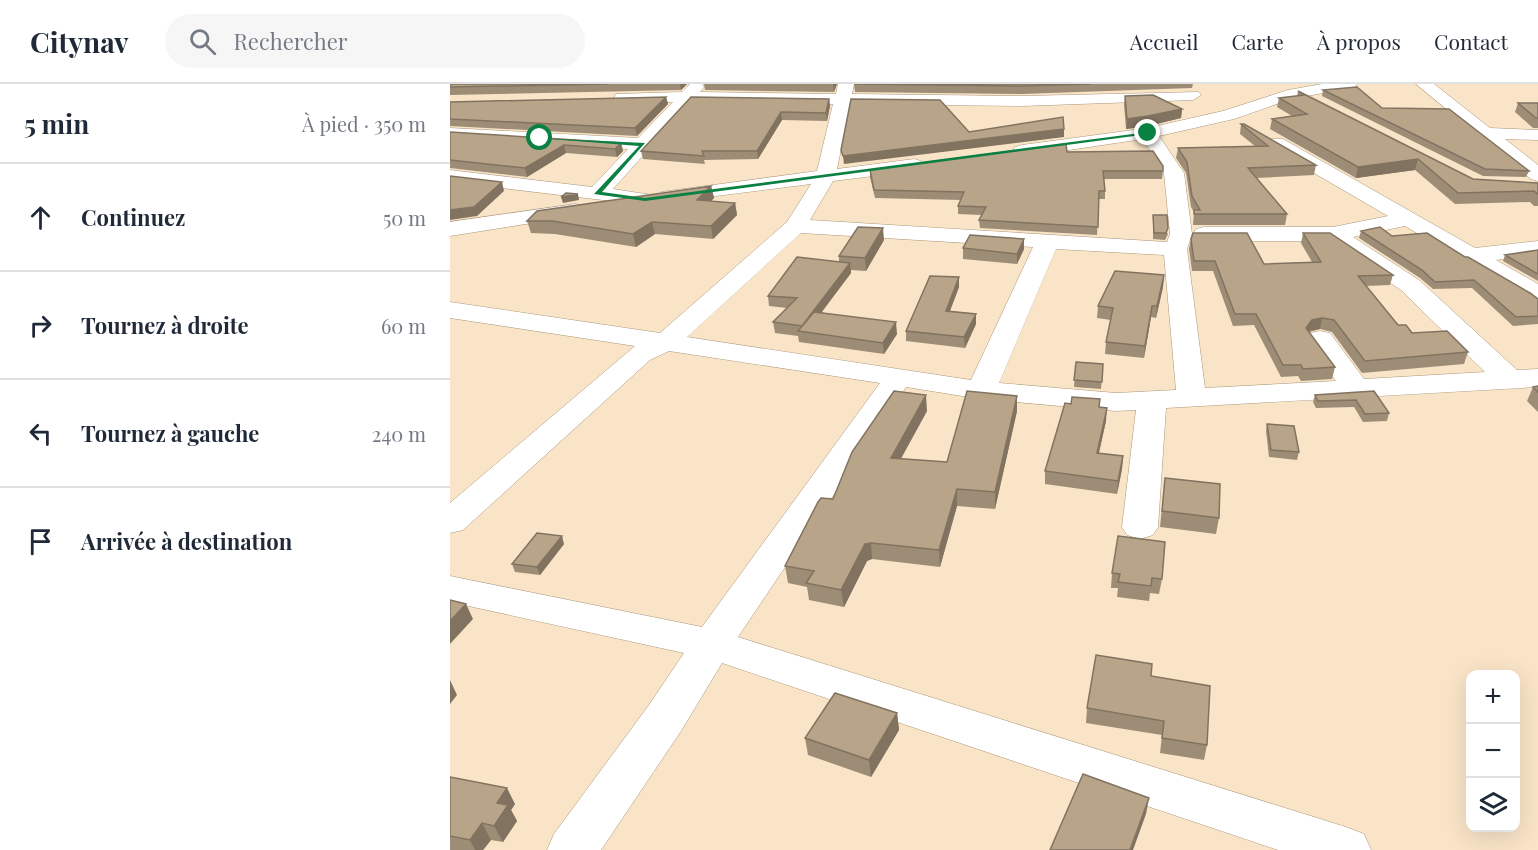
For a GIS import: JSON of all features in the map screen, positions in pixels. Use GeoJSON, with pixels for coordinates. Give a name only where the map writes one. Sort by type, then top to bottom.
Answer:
{"type":"FeatureCollection","features":[{"type":"Feature","properties":{"kind":"street"},"geometry":{"type":"LineString","coordinates":[[1180,84],[1193,95],[1538,294]]}},
{"type":"Feature","properties":{"kind":"street"},"geometry":{"type":"LineString","coordinates":[[1301,93],[1322,84]]}},
{"type":"Feature","properties":{"kind":"street"},"geometry":{"type":"LineString","coordinates":[[998,154],[1148,133],[1228,115],[1301,93],[1349,84]]}},
{"type":"Feature","properties":{"kind":"street"},"geometry":{"type":"LineString","coordinates":[[1424,84],[1486,133],[1534,182]]}},
{"type":"Feature","properties":{"kind":"street"},"geometry":{"type":"LineString","coordinates":[[605,99],[694,90],[843,92],[1022,101],[1193,95]]}},
{"type":"Feature","properties":{"kind":"street"},"geometry":{"type":"LineString","coordinates":[[597,194],[694,90]]}},
{"type":"Feature","properties":{"kind":"street"},"geometry":{"type":"LineString","coordinates":[[450,522],[640,354],[666,342],[796,226],[825,178],[843,92]]}},
{"type":"Feature","properties":{"kind":"street"},"geometry":{"type":"LineString","coordinates":[[1301,93],[1327,108]]}},
{"type":"Feature","properties":{"kind":"street"},"geometry":{"type":"LineString","coordinates":[[450,133],[643,144]]}},
{"type":"Feature","properties":{"kind":"street"},"geometry":{"type":"LineString","coordinates":[[1148,133],[1174,173],[1191,396]]}},
{"type":"Feature","properties":{"kind":"street"},"geometry":{"type":"LineString","coordinates":[[1486,133],[1538,135]]}},
{"type":"Feature","properties":{"kind":"street"},"geometry":{"type":"LineString","coordinates":[[450,229],[645,200],[929,163]]}},
{"type":"Feature","properties":{"kind":"street"},"geometry":{"type":"LineString","coordinates":[[450,176],[645,200]]}},
{"type":"Feature","properties":{"kind":"street"},"geometry":{"type":"LineString","coordinates":[[796,226],[1047,242],[1178,242],[1333,234],[1408,219]]}},
{"type":"Feature","properties":{"kind":"street"},"geometry":{"type":"LineString","coordinates":[[1333,234],[1410,285],[1510,380]]}},
{"type":"Feature","properties":{"kind":"street"},"geometry":{"type":"LineString","coordinates":[[981,390],[1047,242]]}},
{"type":"Feature","properties":{"kind":"street"},"geometry":{"type":"LineString","coordinates":[[1473,255],[1538,248]]}},
{"type":"Feature","properties":{"kind":"street"},"geometry":{"type":"LineString","coordinates":[[450,310],[981,390],[1116,402],[1538,378]]}},
{"type":"Feature","properties":{"kind":"street"},"geometry":{"type":"LineString","coordinates":[[1320,339],[1356,388]]}},
{"type":"Feature","properties":{"kind":"street"},"geometry":{"type":"LineString","coordinates":[[572,850],[665,718],[712,644],[899,377]]}},
{"type":"Feature","properties":{"kind":"street"},"geometry":{"type":"LineString","coordinates":[[1140,527],[1152,399]]}},
{"type":"Feature","properties":{"kind":"street"},"geometry":{"type":"LineString","coordinates":[[450,589],[712,644],[1275,839],[1346,850]]}},
{"type":"Feature","properties":{"kind":"building"},"geometry":{"type":"Polygon","coordinates":[[[450,84],[608,84],[450,87],[450,84]]]}},
{"type":"Feature","properties":{"kind":"building"},"geometry":{"type":"Polygon","coordinates":[[[854,84],[1091,84],[1022,86],[854,84]]]}},
{"type":"Feature","properties":{"kind":"building"},"geometry":{"type":"Polygon","coordinates":[[[1357,87],[1382,108],[1449,109],[1529,171],[1485,169],[1323,90],[1357,87]]]}},
{"type":"Feature","properties":{"kind":"building"},"geometry":{"type":"Polygon","coordinates":[[[1298,91],[1473,179],[1538,183],[1538,194],[1534,191],[1458,193],[1418,159],[1358,167],[1272,119],[1307,114],[1279,98],[1304,95],[1298,91]]]}},
{"type":"Feature","properties":{"kind":"building"},"geometry":{"type":"Polygon","coordinates":[[[1153,95],[1182,109],[1127,119],[1125,96],[1153,95]]]}},
{"type":"Feature","properties":{"kind":"building"},"geometry":{"type":"Polygon","coordinates":[[[666,97],[635,128],[450,119],[450,102],[666,97]]]}},
{"type":"Feature","properties":{"kind":"building"},"geometry":{"type":"Polygon","coordinates":[[[691,97],[829,99],[826,113],[781,112],[757,151],[702,151],[704,156],[641,151],[691,97]]]}},
{"type":"Feature","properties":{"kind":"building"},"geometry":{"type":"Polygon","coordinates":[[[851,99],[940,100],[969,132],[1063,117],[1064,129],[843,156],[841,150],[851,99]]]}},
{"type":"Feature","properties":{"kind":"building"},"geometry":{"type":"Polygon","coordinates":[[[1518,103],[1538,103],[1538,118],[1536,118],[1518,103]]]}},
{"type":"Feature","properties":{"kind":"building"},"geometry":{"type":"Polygon","coordinates":[[[1241,124],[1316,165],[1248,168],[1287,214],[1194,214],[1194,210],[1200,210],[1192,196],[1187,162],[1178,148],[1268,146],[1241,124]]]}},
{"type":"Feature","properties":{"kind":"building"},"geometry":{"type":"Polygon","coordinates":[[[450,132],[621,143],[615,149],[564,145],[525,168],[450,160],[450,132]]]}},
{"type":"Feature","properties":{"kind":"building"},"geometry":{"type":"Polygon","coordinates":[[[1066,144],[1067,152],[1153,151],[1163,166],[1163,171],[1103,171],[1105,191],[1099,191],[1098,227],[979,220],[986,207],[958,206],[964,192],[874,190],[870,170],[1066,144]]]}},
{"type":"Feature","properties":{"kind":"building"},"geometry":{"type":"Polygon","coordinates":[[[450,176],[502,182],[474,207],[450,210],[450,176]]]}},
{"type":"Feature","properties":{"kind":"building"},"geometry":{"type":"Polygon","coordinates":[[[711,186],[697,200],[735,203],[711,226],[652,222],[633,234],[552,221],[527,221],[537,211],[711,186]]]}},
{"type":"Feature","properties":{"kind":"building"},"geometry":{"type":"Polygon","coordinates":[[[566,193],[578,194],[561,197],[566,193]]]}},
{"type":"Feature","properties":{"kind":"building"},"geometry":{"type":"Polygon","coordinates":[[[1153,215],[1167,215],[1166,233],[1154,233],[1153,215]]]}},
{"type":"Feature","properties":{"kind":"building"},"geometry":{"type":"Polygon","coordinates":[[[858,227],[883,228],[865,258],[839,256],[858,227]]]}},
{"type":"Feature","properties":{"kind":"building"},"geometry":{"type":"Polygon","coordinates":[[[1380,227],[1392,236],[1427,233],[1530,293],[1538,299],[1538,316],[1516,317],[1474,280],[1435,282],[1422,270],[1361,231],[1380,227]]]}},
{"type":"Feature","properties":{"kind":"building"},"geometry":{"type":"Polygon","coordinates":[[[1193,233],[1247,233],[1264,264],[1321,262],[1303,233],[1330,233],[1393,275],[1358,276],[1398,325],[1406,325],[1412,333],[1447,331],[1468,352],[1365,361],[1334,320],[1322,318],[1312,320],[1306,328],[1335,367],[1303,369],[1301,365],[1283,365],[1256,314],[1235,314],[1215,261],[1194,261],[1191,239],[1193,233]]]}},
{"type":"Feature","properties":{"kind":"building"},"geometry":{"type":"Polygon","coordinates":[[[970,235],[1024,239],[1017,254],[963,248],[970,235]]]}},
{"type":"Feature","properties":{"kind":"building"},"geometry":{"type":"Polygon","coordinates":[[[1538,250],[1538,274],[1505,255],[1538,250]]]}},
{"type":"Feature","properties":{"kind":"building"},"geometry":{"type":"Polygon","coordinates":[[[797,257],[850,263],[802,326],[773,322],[797,298],[768,296],[797,257]]]}},
{"type":"Feature","properties":{"kind":"building"},"geometry":{"type":"Polygon","coordinates":[[[1115,271],[1164,275],[1157,306],[1152,306],[1145,346],[1106,342],[1113,308],[1098,306],[1115,271]]]}},
{"type":"Feature","properties":{"kind":"building"},"geometry":{"type":"Polygon","coordinates":[[[930,276],[959,277],[946,311],[976,314],[964,337],[906,331],[930,276]]]}},
{"type":"Feature","properties":{"kind":"building"},"geometry":{"type":"Polygon","coordinates":[[[814,312],[896,322],[883,343],[798,331],[814,312]]]}},
{"type":"Feature","properties":{"kind":"building"},"geometry":{"type":"Polygon","coordinates":[[[1076,362],[1103,364],[1102,382],[1074,380],[1076,362]]]}},
{"type":"Feature","properties":{"kind":"building"},"geometry":{"type":"Polygon","coordinates":[[[894,391],[926,395],[891,458],[947,462],[967,391],[1017,396],[995,492],[957,489],[939,550],[865,544],[841,590],[806,583],[814,571],[785,566],[818,502],[821,498],[833,499],[852,452],[894,391]]]}},
{"type":"Feature","properties":{"kind":"building"},"geometry":{"type":"Polygon","coordinates":[[[1374,391],[1389,413],[1365,414],[1356,400],[1318,401],[1315,395],[1374,391]]]}},
{"type":"Feature","properties":{"kind":"building"},"geometry":{"type":"Polygon","coordinates":[[[1072,397],[1100,399],[1099,407],[1107,408],[1097,453],[1123,456],[1118,481],[1045,471],[1065,403],[1071,404],[1072,397]]]}},
{"type":"Feature","properties":{"kind":"building"},"geometry":{"type":"Polygon","coordinates":[[[1267,424],[1294,426],[1299,452],[1271,450],[1267,424]]]}},
{"type":"Feature","properties":{"kind":"building"},"geometry":{"type":"Polygon","coordinates":[[[1165,478],[1220,484],[1219,518],[1162,511],[1165,478]]]}},
{"type":"Feature","properties":{"kind":"building"},"geometry":{"type":"Polygon","coordinates":[[[537,533],[562,536],[537,567],[512,564],[537,533]]]}},
{"type":"Feature","properties":{"kind":"building"},"geometry":{"type":"Polygon","coordinates":[[[1118,536],[1165,542],[1162,579],[1152,578],[1151,586],[1118,582],[1120,574],[1112,573],[1118,536]]]}},
{"type":"Feature","properties":{"kind":"building"},"geometry":{"type":"Polygon","coordinates":[[[450,600],[466,604],[450,621],[450,600]]]}},
{"type":"Feature","properties":{"kind":"building"},"geometry":{"type":"Polygon","coordinates":[[[1096,655],[1152,664],[1151,676],[1210,686],[1207,745],[1162,738],[1164,721],[1087,708],[1096,655]]]}},
{"type":"Feature","properties":{"kind":"building"},"geometry":{"type":"Polygon","coordinates":[[[835,693],[897,713],[869,760],[805,738],[835,693]]]}},
{"type":"Feature","properties":{"kind":"building"},"geometry":{"type":"Polygon","coordinates":[[[1083,774],[1149,798],[1130,850],[1050,850],[1083,774]]]}},
{"type":"Feature","properties":{"kind":"building"},"geometry":{"type":"Polygon","coordinates":[[[450,777],[507,788],[497,803],[508,805],[494,826],[482,823],[470,840],[450,836],[450,777]]]}},
{"type":"Feature","properties":{"kind":"route"},"geometry":{"type":"LineString","coordinates":[[540,138],[643,144],[597,194],[645,200],[766,183],[825,178],[1148,133]]}}]}
